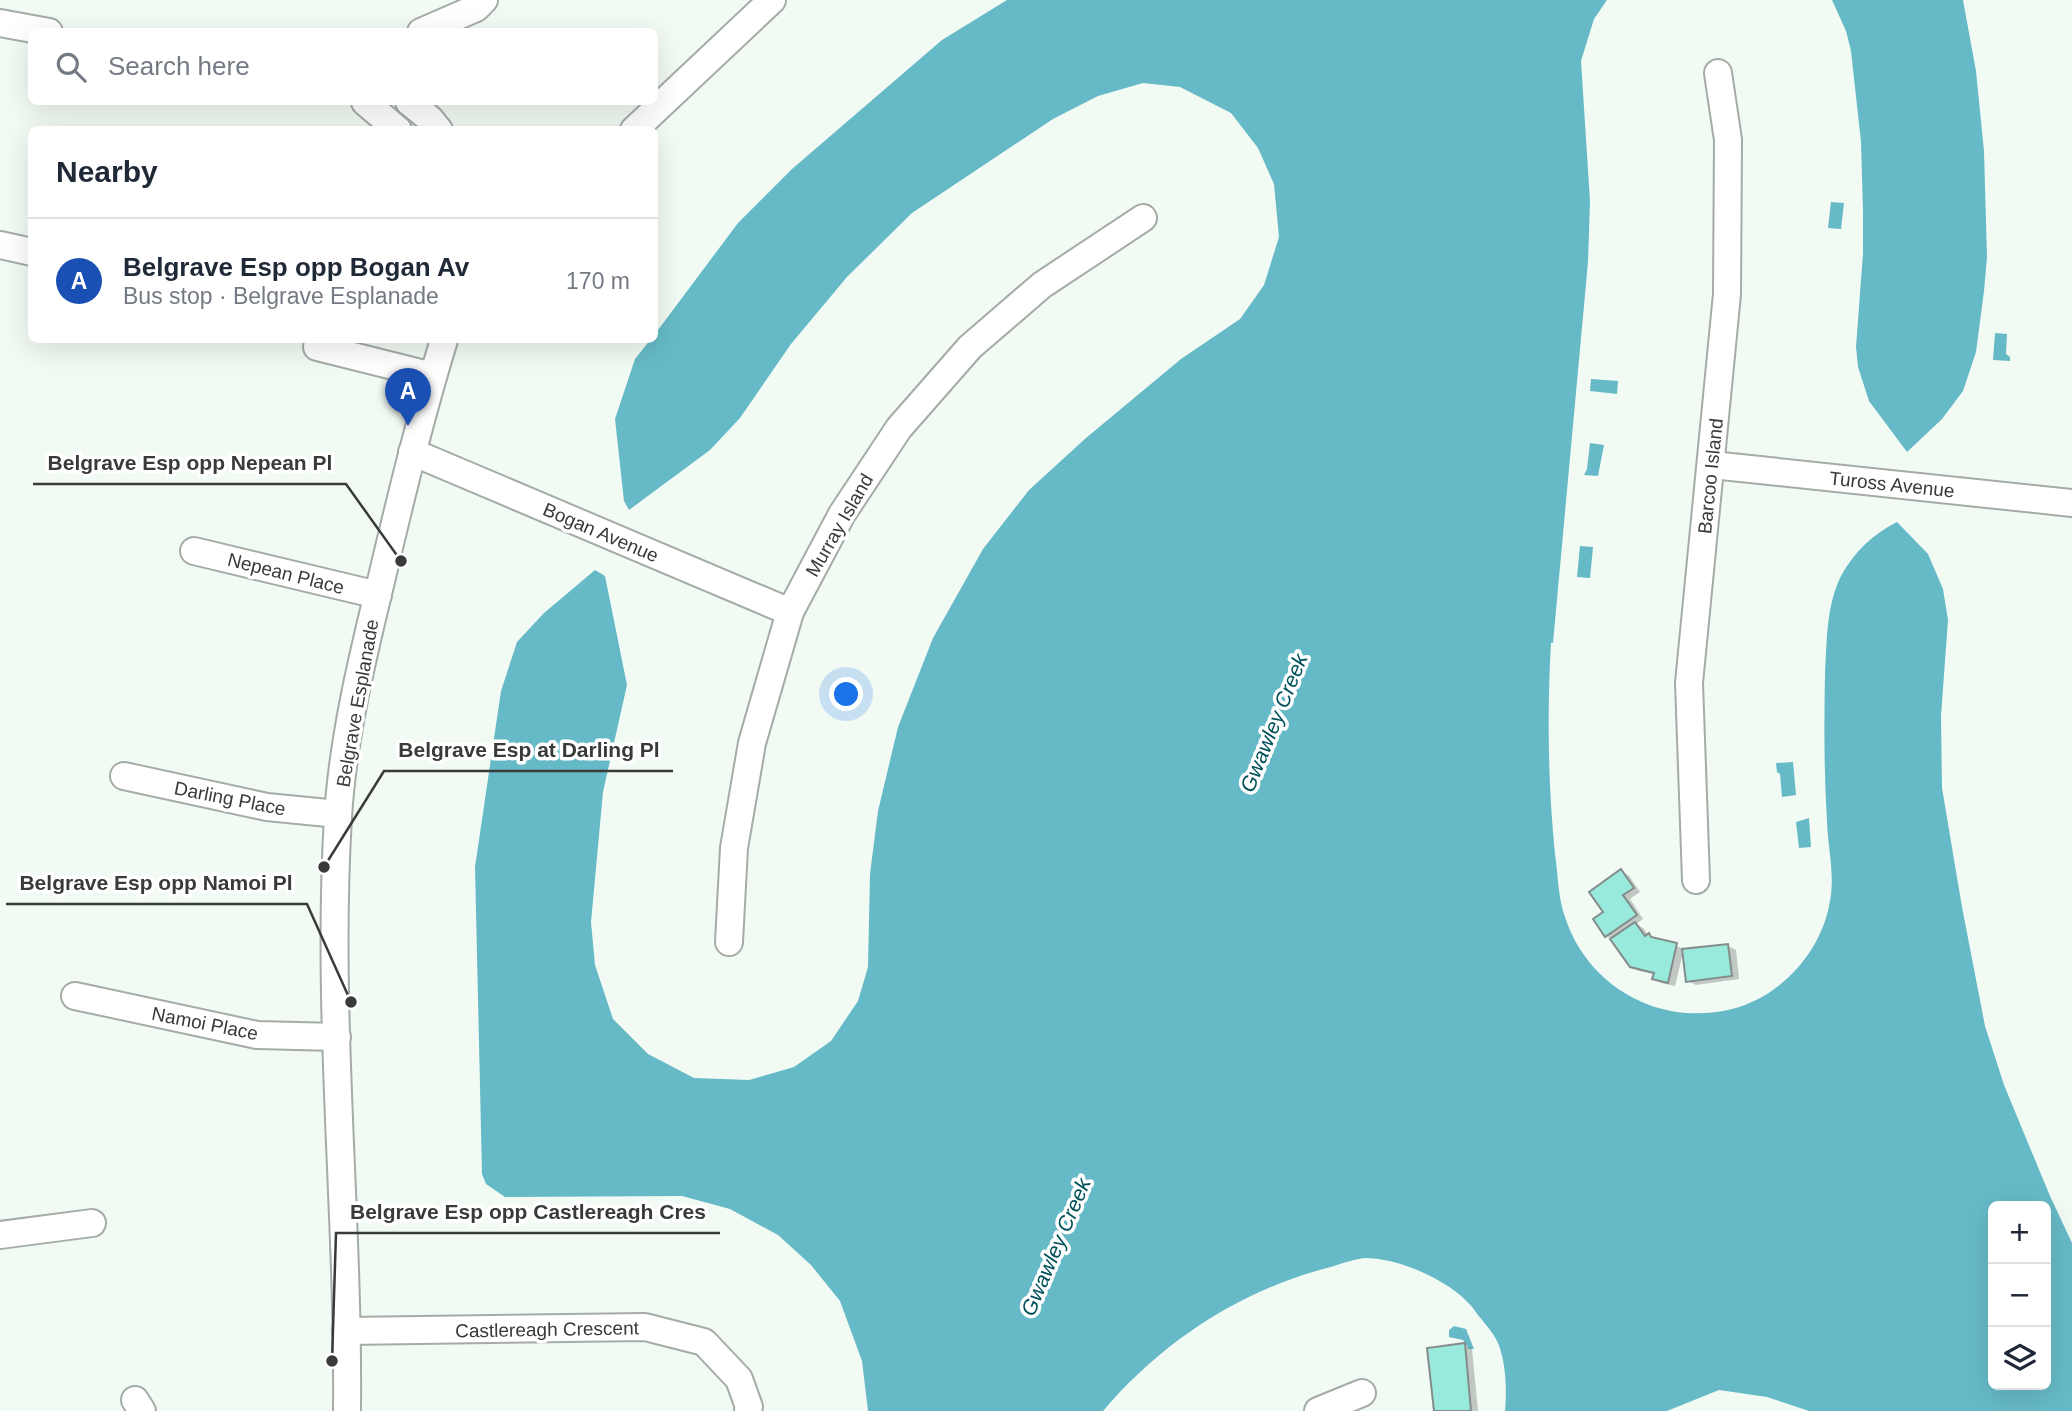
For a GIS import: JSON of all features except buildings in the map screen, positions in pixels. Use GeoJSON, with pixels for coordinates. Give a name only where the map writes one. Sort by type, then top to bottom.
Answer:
{"type":"FeatureCollection","features":[{"type":"Feature","properties":{"kind":"street"},"geometry":{"type":"LineString","coordinates":[[430,28],[476,8],[484,0]]}},
{"type":"Feature","properties":{"kind":"street"},"geometry":{"type":"LineString","coordinates":[[638,126],[772,0]]}},
{"type":"Feature","properties":{"kind":"street"},"geometry":{"type":"LineString","coordinates":[[1,28],[28,30]]}},
{"type":"Feature","properties":{"kind":"street","name":"Barcoo Island"},"geometry":{"type":"LineString","coordinates":[[1696,880],[1689,684],[1727,294],[1728,139],[1718,73]]}},
{"type":"Feature","properties":{"kind":"street"},"geometry":{"type":"LineString","coordinates":[[369,105],[393,126]]}},
{"type":"Feature","properties":{"kind":"street"},"geometry":{"type":"LineString","coordinates":[[412,105],[435,126]]}},
{"type":"Feature","properties":{"kind":"street","name":"Murray Island"},"geometry":{"type":"LineString","coordinates":[[729,942],[734,848],[751,743],[790,612],[842,514],[899,428],[970,348],[1042,285],[1143,218]]}},
{"type":"Feature","properties":{"kind":"street"},"geometry":{"type":"LineString","coordinates":[[0,244],[28,251]]}},
{"type":"Feature","properties":{"kind":"street","name":"Belgrave Esplanade"},"geometry":{"type":"LineString","coordinates":[[347,1411],[335,929],[338,814],[353,707],[412,452],[443,343]]}},
{"type":"Feature","properties":{"kind":"street"},"geometry":{"type":"LineString","coordinates":[[317,347],[433,376]]}},
{"type":"Feature","properties":{"kind":"street","name":"Bogan Avenue"},"geometry":{"type":"LineString","coordinates":[[412,452],[790,612]]}},
{"type":"Feature","properties":{"kind":"street","name":"Tuross Avenue"},"geometry":{"type":"LineString","coordinates":[[1712,466],[2072,503]]}},
{"type":"Feature","properties":{"kind":"street","name":"Nepean Place"},"geometry":{"type":"LineString","coordinates":[[194,551],[378,595]]}},
{"type":"Feature","properties":{"kind":"street","name":"Darling Place"},"geometry":{"type":"LineString","coordinates":[[124,776],[267,807],[338,814]]}},
{"type":"Feature","properties":{"kind":"street","name":"Namoi Place"},"geometry":{"type":"LineString","coordinates":[[75,996],[248,1033],[294,1038],[337,1037]]}},
{"type":"Feature","properties":{"kind":"street"},"geometry":{"type":"LineString","coordinates":[[0,1235],[92,1223]]}},
{"type":"Feature","properties":{"kind":"street","name":"Castlereagh Crescent"},"geometry":{"type":"LineString","coordinates":[[345,1331],[645,1327],[704,1342],[740,1379],[748,1411]]}},
{"type":"Feature","properties":{"kind":"street"},"geometry":{"type":"LineString","coordinates":[[1318,1411],[1362,1393]]}},
{"type":"Feature","properties":{"kind":"water","name":"Gwawley Creek"},"geometry":{"type":"Polygon","coordinates":[[[1007,0],[1607,0],[1594,19],[1581,61],[1590,201],[1588,262],[1551,643],[1551,801],[1555,854],[1565,917],[1576,942],[1591,964],[1609,982],[1654,1007],[1705,1013],[1732,1009],[1767,994],[1797,969],[1809,954],[1826,919],[1831,891],[1824,711],[1827,637],[1832,599],[1841,576],[1858,552],[1872,538],[1897,522],[1928,554],[1943,589],[1948,620],[1941,716],[1942,788],[1985,1026],[2004,1085],[2072,1243],[2072,1411],[1809,1411],[1767,1397],[1719,1390],[1667,1411],[1505,1411],[1505,1376],[1501,1351],[1493,1334],[1473,1308],[1452,1289],[1424,1273],[1394,1262],[1365,1258],[1291,1279],[1230,1307],[1175,1343],[1126,1386],[1103,1411],[868,1411],[862,1361],[840,1301],[811,1265],[778,1235],[730,1209],[682,1196],[505,1197],[486,1184],[482,1174],[475,867],[501,691],[517,642],[544,613],[595,570],[605,576],[627,685],[603,792],[591,922],[595,965],[613,1019],[648,1054],[694,1078],[749,1080],[794,1067],[831,1041],[858,1001],[868,967],[870,874],[878,811],[898,727],[933,638],[983,549],[1029,490],[1086,438],[1181,359],[1240,319],[1264,285],[1279,237],[1274,184],[1258,148],[1231,113],[1180,87],[1143,83],[1098,96],[1053,119],[912,213],[847,277],[791,344],[740,418],[710,450],[629,510],[624,501],[615,419],[635,359],[648,343],[658,343],[658,330],[738,223],[792,169],[942,40],[1007,0]]]}},
{"type":"Feature","properties":{"kind":"water"},"geometry":{"type":"Polygon","coordinates":[[[1832,0],[1963,0],[1976,71],[1984,151],[1987,257],[1976,352],[1963,391],[1942,419],[1907,452],[1869,401],[1858,367],[1856,347],[1863,253],[1861,142],[1851,51],[1846,31],[1832,0]]]}},
{"type":"Feature","properties":{"kind":"water"},"geometry":{"type":"Polygon","coordinates":[[[1831,202],[1844,203],[1841,229],[1828,228],[1831,202]]]}},
{"type":"Feature","properties":{"kind":"water"},"geometry":{"type":"Polygon","coordinates":[[[1995,333],[2007,334],[2006,354],[2010,361],[1993,360],[1995,333]]]}},
{"type":"Feature","properties":{"kind":"water"},"geometry":{"type":"Polygon","coordinates":[[[1591,379],[1618,381],[1617,394],[1590,391],[1591,379]]]}},
{"type":"Feature","properties":{"kind":"water"},"geometry":{"type":"Polygon","coordinates":[[[1590,443],[1604,445],[1598,476],[1584,475],[1590,443]]]}},
{"type":"Feature","properties":{"kind":"water"},"geometry":{"type":"Polygon","coordinates":[[[1580,546],[1593,547],[1590,578],[1577,577],[1580,546]]]}},
{"type":"Feature","properties":{"kind":"water"},"geometry":{"type":"Polygon","coordinates":[[[1793,762],[1796,795],[1782,797],[1776,763],[1793,762]]]}},
{"type":"Feature","properties":{"kind":"water"},"geometry":{"type":"Polygon","coordinates":[[[1809,818],[1811,847],[1799,848],[1796,822],[1809,818]]]}},
{"type":"Feature","properties":{"kind":"water"},"geometry":{"type":"Polygon","coordinates":[[[1454,1326],[1466,1329],[1474,1349],[1469,1349],[1463,1340],[1449,1337],[1449,1330],[1454,1326]]]}},
{"type":"Feature","properties":{"kind":"place","name":"Belgrave Esp opp Bogan Av"},"geometry":{"type":"Point","coordinates":[408,426]}},
{"type":"Feature","properties":{"kind":"place","name":"Belgrave Esp opp Nepean Pl"},"geometry":{"type":"Point","coordinates":[401,561]}},
{"type":"Feature","properties":{"kind":"place","name":"Belgrave Esp at Darling Pl"},"geometry":{"type":"Point","coordinates":[324,867]}},
{"type":"Feature","properties":{"kind":"place","name":"Belgrave Esp opp Namoi Pl"},"geometry":{"type":"Point","coordinates":[351,1002]}},
{"type":"Feature","properties":{"kind":"place","name":"Belgrave Esp opp Castlereagh Cres"},"geometry":{"type":"Point","coordinates":[332,1361]}}]}
